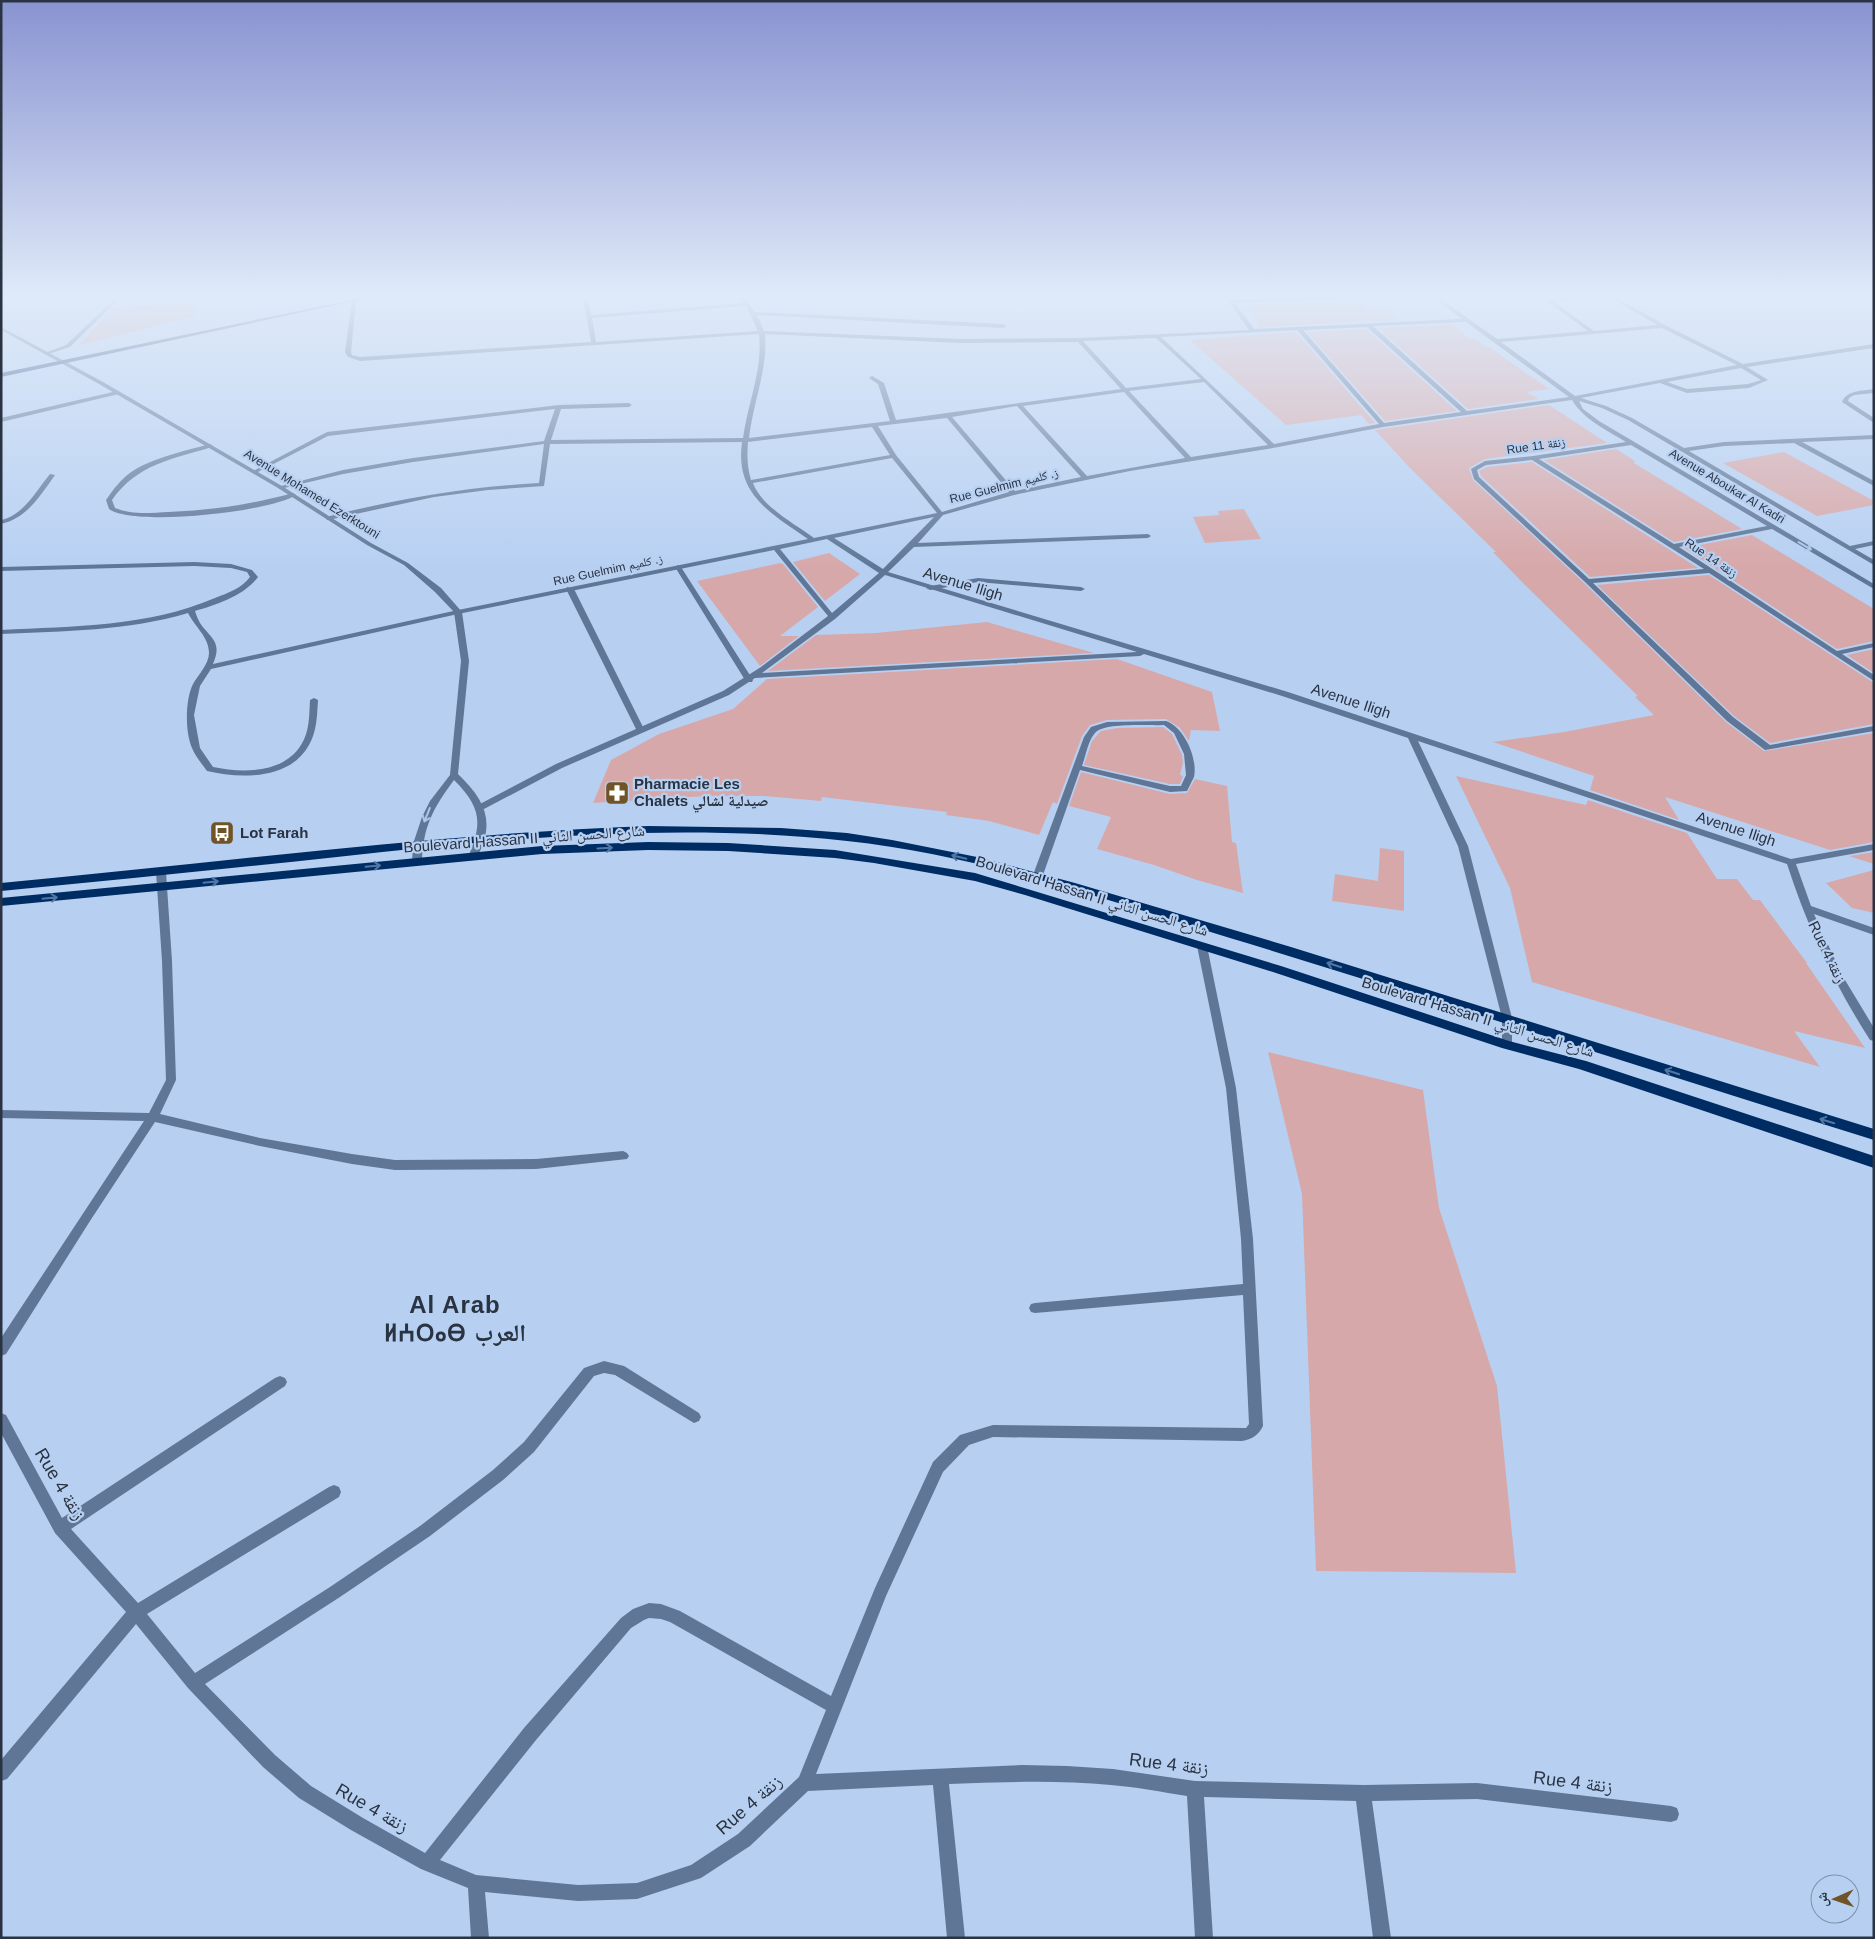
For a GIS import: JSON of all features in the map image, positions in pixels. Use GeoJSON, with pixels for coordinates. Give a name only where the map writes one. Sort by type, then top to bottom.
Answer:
{"type":"FeatureCollection","features":[{"type":"Feature","properties":{"kind":"main road","name":"Boulevard Hassan II شارع الحسن الثاني"},"geometry":{"type":"LineString","coordinates":[[1,886],[161,872],[418,844],[542,834],[686,828],[795,832],[849,837],[932,850],[1038,875],[1507,1018],[1874,1135]]}},
{"type":"Feature","properties":{"kind":"main road","name":"Boulevard Hassan II شارع الحسن الثاني"},"geometry":{"type":"LineString","coordinates":[[1,902],[542,850],[648,846],[728,847],[834,854],[975,877],[1029,892],[1507,1045],[1580,1066],[1874,1162]]}},
{"type":"Feature","properties":{"kind":"street","name":"Avenue Mohamed Ezerktouni"},"geometry":{"type":"LineString","coordinates":[[107,387],[280,487],[369,544],[406,564],[438,590],[458,612]]}},
{"type":"Feature","properties":{"kind":"street"},"geometry":{"type":"LineString","coordinates":[[756,387],[744,460],[748,482],[763,502],[812,539]]}},
{"type":"Feature","properties":{"kind":"street"},"geometry":{"type":"LineString","coordinates":[[882,387],[894,423]]}},
{"type":"Feature","properties":{"kind":"street"},"geometry":{"type":"LineString","coordinates":[[1122,387],[1190,460]]}},
{"type":"Feature","properties":{"kind":"street"},"geometry":{"type":"LineString","coordinates":[[280,487],[343,472],[413,460],[547,442],[746,440],[948,416],[1144,387]]}},
{"type":"Feature","properties":{"kind":"street"},"geometry":{"type":"LineString","coordinates":[[1213,387],[1273,446]]}},
{"type":"Feature","properties":{"kind":"street"},"geometry":{"type":"LineString","coordinates":[[1350,387],[1383,425]]}},
{"type":"Feature","properties":{"kind":"street"},"geometry":{"type":"LineString","coordinates":[[1437,387],[1464,412]]}},
{"type":"Feature","properties":{"kind":"street","name":"Avenue Aboukar Al Kadri"},"geometry":{"type":"LineString","coordinates":[[1560,387],[1574,398],[1618,413],[1874,563]]}},
{"type":"Feature","properties":{"kind":"street","name":"Rue Guelmim ز. كلميم"},"geometry":{"type":"LineString","coordinates":[[208,667],[458,612],[941,514],[1013,493],[1130,469],[1273,446],[1383,425],[1464,412],[1574,398],[1627,387]]}},
{"type":"Feature","properties":{"kind":"street"},"geometry":{"type":"LineString","coordinates":[[1674,387],[1680,390],[1702,391],[1735,387]]}},
{"type":"Feature","properties":{"kind":"street"},"geometry":{"type":"LineString","coordinates":[[1874,392],[1853,394],[1847,397],[1845,402],[1874,421]]}},
{"type":"Feature","properties":{"kind":"street"},"geometry":{"type":"LineString","coordinates":[[1,420],[117,393]]}},
{"type":"Feature","properties":{"kind":"street","name":"Avenue Aboukar Al Kadri"},"geometry":{"type":"LineString","coordinates":[[1574,398],[1581,410],[1589,416],[1874,587]]}},
{"type":"Feature","properties":{"kind":"street"},"geometry":{"type":"LineString","coordinates":[[254,472],[327,434],[559,407],[629,405]]}},
{"type":"Feature","properties":{"kind":"street"},"geometry":{"type":"LineString","coordinates":[[1019,405],[1086,479]]}},
{"type":"Feature","properties":{"kind":"street"},"geometry":{"type":"LineString","coordinates":[[328,518],[387,503],[428,496],[498,486],[542,485],[547,442],[559,407]]}},
{"type":"Feature","properties":{"kind":"street"},"geometry":{"type":"LineString","coordinates":[[948,416],[1013,493]]}},
{"type":"Feature","properties":{"kind":"street"},"geometry":{"type":"LineString","coordinates":[[481,806],[559,766],[640,729],[712,700],[752,678],[832,617],[914,545],[941,514],[894,456],[874,425]]}},
{"type":"Feature","properties":{"kind":"street"},"geometry":{"type":"LineString","coordinates":[[1683,450],[1724,444],[1874,437]]}},
{"type":"Feature","properties":{"kind":"street"},"geometry":{"type":"LineString","coordinates":[[1796,441],[1872,482]]}},
{"type":"Feature","properties":{"kind":"street","name":"Rue 11 زنقة"},"geometry":{"type":"LineString","coordinates":[[1587,581],[1476,478],[1474,469],[1485,463],[1533,458],[1632,443]]}},
{"type":"Feature","properties":{"kind":"street"},"geometry":{"type":"LineString","coordinates":[[210,446],[144,468],[132,474],[120,484],[108,500],[112,509],[122,514],[138,515],[222,512],[262,505],[293,495]]}},
{"type":"Feature","properties":{"kind":"street"},"geometry":{"type":"LineString","coordinates":[[748,482],[894,456]]}},
{"type":"Feature","properties":{"kind":"street","name":"Rue 14 زنقة"},"geometry":{"type":"LineString","coordinates":[[1533,458],[1673,546],[1838,653],[1874,679]]}},
{"type":"Feature","properties":{"kind":"street"},"geometry":{"type":"LineString","coordinates":[[1,522],[15,517],[25,509],[52,475]]}},
{"type":"Feature","properties":{"kind":"street"},"geometry":{"type":"LineString","coordinates":[[1673,546],[1774,527]]}},
{"type":"Feature","properties":{"kind":"street","name":"Avenue Iligh"},"geometry":{"type":"LineString","coordinates":[[827,536],[884,573],[1147,654],[1285,694],[1791,862],[1874,847]]}},
{"type":"Feature","properties":{"kind":"street"},"geometry":{"type":"LineString","coordinates":[[914,545],[1148,536]]}},
{"type":"Feature","properties":{"kind":"street"},"geometry":{"type":"LineString","coordinates":[[1850,548],[1874,543]]}},
{"type":"Feature","properties":{"kind":"street"},"geometry":{"type":"LineString","coordinates":[[775,547],[832,617]]}},
{"type":"Feature","properties":{"kind":"street"},"geometry":{"type":"LineString","coordinates":[[1,569],[194,564],[230,566],[250,571],[254,577],[248,586],[210,605],[157,620],[121,625],[1,632]]}},
{"type":"Feature","properties":{"kind":"street"},"geometry":{"type":"LineString","coordinates":[[678,567],[752,678]]}},
{"type":"Feature","properties":{"kind":"street"},"geometry":{"type":"LineString","coordinates":[[1587,581],[1709,571]]}},
{"type":"Feature","properties":{"kind":"street"},"geometry":{"type":"LineString","coordinates":[[930,588],[978,580],[1081,590]]}},
{"type":"Feature","properties":{"kind":"street"},"geometry":{"type":"LineString","coordinates":[[1587,581],[1730,719],[1768,748],[1874,728]]}},
{"type":"Feature","properties":{"kind":"street"},"geometry":{"type":"LineString","coordinates":[[570,589],[640,729]]}},
{"type":"Feature","properties":{"kind":"street"},"geometry":{"type":"LineString","coordinates":[[191,611],[197,624],[210,638],[213,655],[196,686],[190,715],[196,748],[210,769],[223,772],[242,772],[275,768],[288,764],[299,753],[311,731],[314,700]]}},
{"type":"Feature","properties":{"kind":"street"},"geometry":{"type":"LineString","coordinates":[[417,862],[418,844],[426,817],[434,801],[454,775],[466,661],[458,612]]}},
{"type":"Feature","properties":{"kind":"street"},"geometry":{"type":"LineString","coordinates":[[1838,653],[1874,645]]}},
{"type":"Feature","properties":{"kind":"street"},"geometry":{"type":"LineString","coordinates":[[752,678],[1147,654]]}},
{"type":"Feature","properties":{"kind":"street"},"geometry":{"type":"LineString","coordinates":[[1038,875],[1077,766],[1088,737],[1094,728],[1107,724],[1166,724],[1178,732],[1188,754],[1190,775],[1184,789],[1170,789],[1077,766]]}},
{"type":"Feature","properties":{"kind":"street"},"geometry":{"type":"LineString","coordinates":[[1411,735],[1463,846],[1507,1018],[1507,1045]]}},
{"type":"Feature","properties":{"kind":"street"},"geometry":{"type":"LineString","coordinates":[[454,775],[472,791],[481,806],[483,821],[482,839],[474,857]]}},
{"type":"Feature","properties":{"kind":"street","name":"Rue 4 زنقة"},"geometry":{"type":"LineString","coordinates":[[1791,862],[1806,908],[1858,1015],[1874,1037]]}},
{"type":"Feature","properties":{"kind":"street"},"geometry":{"type":"LineString","coordinates":[[1,1350],[118,1167],[154,1116],[171,1080],[168,961],[161,872]]}},
{"type":"Feature","properties":{"kind":"street"},"geometry":{"type":"LineString","coordinates":[[1806,908],[1874,932]]}},
{"type":"Feature","properties":{"kind":"street"},"geometry":{"type":"LineString","coordinates":[[805,1782],[880,1593],[938,1467],[965,1440],[993,1432],[1242,1435],[1250,1433],[1256,1426],[1247,1239],[1231,1088],[1202,946]]}},
{"type":"Feature","properties":{"kind":"street"},"geometry":{"type":"LineString","coordinates":[[1,1114],[154,1116],[260,1142],[352,1160],[395,1165],[536,1164],[623,1156]]}},
{"type":"Feature","properties":{"kind":"street"},"geometry":{"type":"LineString","coordinates":[[1035,1308],[1250,1289]]}},
{"type":"Feature","properties":{"kind":"street"},"geometry":{"type":"LineString","coordinates":[[192,1683],[335,1592],[426,1531],[529,1447],[589,1372],[598,1367],[609,1366],[619,1370],[694,1417]]}},
{"type":"Feature","properties":{"kind":"street"},"geometry":{"type":"LineString","coordinates":[[60,1528],[280,1382]]}},
{"type":"Feature","properties":{"kind":"street","name":"Rue 4 زنقة"},"geometry":{"type":"LineString","coordinates":[[1,1419],[60,1528],[136,1612],[192,1683],[269,1761],[305,1792],[356,1824],[428,1863],[476,1882],[578,1893],[637,1890],[695,1872],[744,1840],[805,1782],[1022,1773],[1067,1774],[1113,1777],[1195,1789],[1363,1793],[1477,1791],[1671,1814]]}},
{"type":"Feature","properties":{"kind":"street"},"geometry":{"type":"LineString","coordinates":[[1,1773],[136,1612],[334,1492]]}},
{"type":"Feature","properties":{"kind":"street"},"geometry":{"type":"LineString","coordinates":[[428,1863],[536,1727],[626,1623],[639,1614],[650,1610],[662,1610],[675,1616],[835,1708]]}},
{"type":"Feature","properties":{"kind":"street"},"geometry":{"type":"LineString","coordinates":[[940,1777],[956,1938]]}},
{"type":"Feature","properties":{"kind":"street"},"geometry":{"type":"LineString","coordinates":[[1195,1789],[1204,1938]]}},
{"type":"Feature","properties":{"kind":"street"},"geometry":{"type":"LineString","coordinates":[[1363,1793],[1382,1938]]}},
{"type":"Feature","properties":{"kind":"street"},"geometry":{"type":"LineString","coordinates":[[476,1882],[480,1938]]}},
{"type":"Feature","properties":{"kind":"building"},"geometry":{"type":"Polygon","coordinates":[[[1244,387],[1344,387],[1375,423],[1369,424],[1361,415],[1286,425],[1244,387]]]}},
{"type":"Feature","properties":{"kind":"building"},"geometry":{"type":"Polygon","coordinates":[[[1356,387],[1431,387],[1457,411],[1385,421],[1356,387]]]}},
{"type":"Feature","properties":{"kind":"building"},"geometry":{"type":"Polygon","coordinates":[[[1444,387],[1549,389],[1526,392],[1539,399],[1468,409],[1444,387]]]}},
{"type":"Feature","properties":{"kind":"building"},"geometry":{"type":"Polygon","coordinates":[[[1549,405],[1607,443],[1485,459],[1469,468],[1473,480],[1584,583],[1726,722],[1764,751],[1874,733],[1874,842],[1830,850],[1665,797],[1679,820],[1590,790],[1594,776],[1493,742],[1564,732],[1654,715],[1635,697],[1638,696],[1524,584],[1493,552],[1496,552],[1410,468],[1375,430],[1549,405]]]}},
{"type":"Feature","properties":{"kind":"building"},"geometry":{"type":"Polygon","coordinates":[[[1616,449],[1635,461],[1634,463],[1742,529],[1674,542],[1544,460],[1616,449]]]}},
{"type":"Feature","properties":{"kind":"building"},"geometry":{"type":"Polygon","coordinates":[[[1784,452],[1874,501],[1874,505],[1817,516],[1723,463],[1784,452]]]}},
{"type":"Feature","properties":{"kind":"building"},"geometry":{"type":"Polygon","coordinates":[[[1532,462],[1698,568],[1590,577],[1481,476],[1479,471],[1487,467],[1532,462]]]}},
{"type":"Feature","properties":{"kind":"building"},"geometry":{"type":"Polygon","coordinates":[[[1244,509],[1261,539],[1205,543],[1193,517],[1219,515],[1218,511],[1244,509]]]}},
{"type":"Feature","properties":{"kind":"building"},"geometry":{"type":"Polygon","coordinates":[[[1752,535],[1874,609],[1874,641],[1837,649],[1684,548],[1752,535]]]}},
{"type":"Feature","properties":{"kind":"building"},"geometry":{"type":"Polygon","coordinates":[[[829,553],[860,574],[825,601],[793,562],[829,553]]]}},
{"type":"Feature","properties":{"kind":"building"},"geometry":{"type":"Polygon","coordinates":[[[780,563],[783,564],[818,607],[780,636],[799,636],[760,666],[697,581],[780,563]]]}},
{"type":"Feature","properties":{"kind":"building"},"geometry":{"type":"Polygon","coordinates":[[[1709,575],[1874,683],[1874,724],[1770,743],[1734,716],[1597,585],[1709,575]]]}},
{"type":"Feature","properties":{"kind":"building"},"geometry":{"type":"Polygon","coordinates":[[[987,622],[1094,653],[768,671],[816,635],[876,633],[987,622]]]}},
{"type":"Feature","properties":{"kind":"building"},"geometry":{"type":"Polygon","coordinates":[[[1874,649],[1874,673],[1847,655],[1874,649]]]}},
{"type":"Feature","properties":{"kind":"building"},"geometry":{"type":"Polygon","coordinates":[[[1117,659],[1212,692],[1220,731],[1191,730],[1189,741],[1180,728],[1166,719],[1107,720],[1090,725],[1082,736],[1057,804],[1053,802],[1039,835],[989,821],[946,815],[947,812],[822,797],[821,801],[764,796],[706,796],[593,803],[611,760],[659,734],[733,709],[767,679],[1117,659]]]}},
{"type":"Feature","properties":{"kind":"building"},"geometry":{"type":"Polygon","coordinates":[[[1163,727],[1172,734],[1182,755],[1183,763],[1180,775],[1183,776],[1180,784],[1170,784],[1084,765],[1092,741],[1101,731],[1117,728],[1163,727]]]}},
{"type":"Feature","properties":{"kind":"building"},"geometry":{"type":"Polygon","coordinates":[[[1081,772],[1170,794],[1187,793],[1195,779],[1227,786],[1232,842],[1236,843],[1243,893],[1097,849],[1111,817],[1069,806],[1081,772]]]}},
{"type":"Feature","properties":{"kind":"building"},"geometry":{"type":"Polygon","coordinates":[[[1456,776],[1586,805],[1588,800],[1687,833],[1717,879],[1737,879],[1753,900],[1760,900],[1807,963],[1865,1048],[1794,1031],[1820,1067],[1532,982],[1510,888],[1456,776]]]}},
{"type":"Feature","properties":{"kind":"building"},"geometry":{"type":"Polygon","coordinates":[[[1380,848],[1404,851],[1404,911],[1332,901],[1335,874],[1378,881],[1380,848]]]}},
{"type":"Feature","properties":{"kind":"building"},"geometry":{"type":"Polygon","coordinates":[[[1874,852],[1874,864],[1849,856],[1874,852]]]}},
{"type":"Feature","properties":{"kind":"building"},"geometry":{"type":"Polygon","coordinates":[[[1874,870],[1874,913],[1852,908],[1826,883],[1874,870]]]}},
{"type":"Feature","properties":{"kind":"building"},"geometry":{"type":"Polygon","coordinates":[[[1268,1052],[1423,1090],[1439,1208],[1497,1386],[1516,1573],[1316,1571],[1302,1194],[1268,1052]]]}},
{"type":"Feature","properties":{"kind":"place","name":"Pharmacie Les Chalets صيدلية لشالي"},"geometry":{"type":"Point","coordinates":[617,793]}},
{"type":"Feature","properties":{"kind":"place","name":"Lot Farah"},"geometry":{"type":"Point","coordinates":[222,833]}},
{"type":"Feature","properties":{"kind":"district","name":"Al Arab ⵍⵄⵔⴰⴱ العرب"},"geometry":{"type":"Point","coordinates":[455,1319]}}]}
